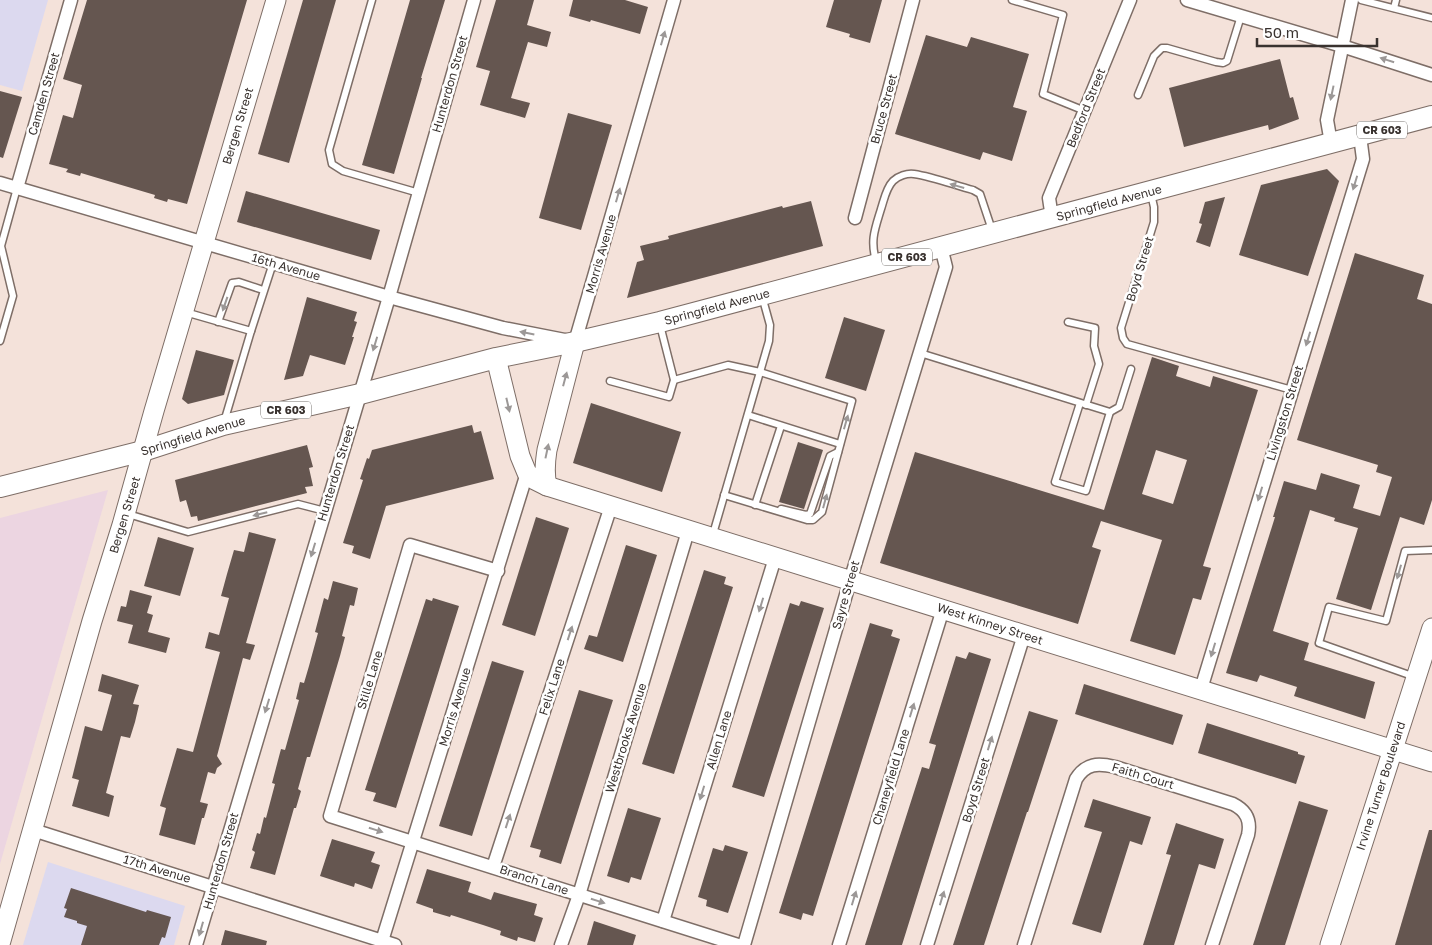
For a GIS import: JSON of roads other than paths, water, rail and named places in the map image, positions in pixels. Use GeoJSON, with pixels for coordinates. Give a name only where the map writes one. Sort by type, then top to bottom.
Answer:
{"type":"FeatureCollection","features":[{"type":"Feature","properties":{"kind":"main road","name":"Bergen Street"},"geometry":{"type":"LineString","coordinates":[[0,944],[92,622],[126,513],[203,244],[276,0]]}},
{"type":"Feature","properties":{"kind":"main road","name":"Springfield Avenue"},"geometry":{"type":"LineString","coordinates":[[0,487],[143,451],[223,425],[360,394],[496,358],[660,322],[1432,116]]}},
{"type":"Feature","properties":{"kind":"main road","name":"Morris Avenue"},"geometry":{"type":"LineString","coordinates":[[548,486],[544,476],[547,450],[575,342]]}},
{"type":"Feature","properties":{"kind":"main road"},"geometry":{"type":"LineString","coordinates":[[496,358],[520,456],[527,473],[535,480],[548,486]]}},
{"type":"Feature","properties":{"kind":"main road","name":"West Kinney Street"},"geometry":{"type":"LineString","coordinates":[[548,486],[1432,762]]}},
{"type":"Feature","properties":{"kind":"main road","name":"Irvine Turner Boulevard"},"geometry":{"type":"LineString","coordinates":[[1330,945],[1432,628]]}},
{"type":"Feature","properties":{"kind":"street","name":"Camden Street"},"geometry":{"type":"LineString","coordinates":[[18,188],[71,0]]}},
{"type":"Feature","properties":{"kind":"street","name":"Hunterdon Street"},"geometry":{"type":"LineString","coordinates":[[196,945],[389,297],[474,0]]}},
{"type":"Feature","properties":{"kind":"street","name":"Morris Avenue"},"geometry":{"type":"LineString","coordinates":[[575,342],[674,0]]}},
{"type":"Feature","properties":{"kind":"street","name":"Bruce Street"},"geometry":{"type":"LineString","coordinates":[[855,218],[913,0]]}},
{"type":"Feature","properties":{"kind":"street","name":"Bedford Street"},"geometry":{"type":"LineString","coordinates":[[1052,218],[1050,198],[1130,0]]}},
{"type":"Feature","properties":{"kind":"street"},"geometry":{"type":"LineString","coordinates":[[1187,0],[1432,74]]}},
{"type":"Feature","properties":{"kind":"street"},"geometry":{"type":"LineString","coordinates":[[1331,143],[1327,120],[1352,0]]}},
{"type":"Feature","properties":{"kind":"street","name":"Livingston Street"},"geometry":{"type":"LineString","coordinates":[[1201,689],[1363,159],[1360,136]]}},
{"type":"Feature","properties":{"kind":"street","name":"16th Avenue"},"geometry":{"type":"LineString","coordinates":[[0,183],[389,297],[502,328],[575,342]]}},
{"type":"Feature","properties":{"kind":"street","name":"Sayre Street"},"geometry":{"type":"LineString","coordinates":[[744,945],[850,580],[946,267],[941,247]]}},
{"type":"Feature","properties":{"kind":"street","name":"Morris Avenue"},"geometry":{"type":"LineString","coordinates":[[382,941],[527,473]]}},
{"type":"Feature","properties":{"kind":"street","name":"Felix Lane"},"geometry":{"type":"LineString","coordinates":[[493,867],[611,506]]}},
{"type":"Feature","properties":{"kind":"street","name":"Westbrooks Avenue"},"geometry":{"type":"LineString","coordinates":[[561,945],[579,895],[688,530]]}},
{"type":"Feature","properties":{"kind":"street","name":"Stille Lane"},"geometry":{"type":"LineString","coordinates":[[330,816],[410,545],[498,571]]}},
{"type":"Feature","properties":{"kind":"street","name":"Allen Lane"},"geometry":{"type":"LineString","coordinates":[[663,921],[775,558]]}},
{"type":"Feature","properties":{"kind":"street","name":"Chaneyfield Lane"},"geometry":{"type":"LineString","coordinates":[[839,945],[943,609]]}},
{"type":"Feature","properties":{"kind":"street","name":"Boyd Street"},"geometry":{"type":"LineString","coordinates":[[927,945],[1024,635]]}},
{"type":"Feature","properties":{"kind":"street","name":"Faith Court"},"geometry":{"type":"LineString","coordinates":[[1024,945],[1076,779],[1080,772],[1089,766],[1102,764],[1233,804],[1240,807],[1247,817],[1248,835],[1212,945]]}},
{"type":"Feature","properties":{"kind":"street","name":"Branch Lane"},"geometry":{"type":"LineString","coordinates":[[330,816],[738,945]]}},
{"type":"Feature","properties":{"kind":"street","name":"17th Avenue"},"geometry":{"type":"LineString","coordinates":[[33,830],[395,945]]}},
{"type":"Feature","properties":{"kind":"lane"},"geometry":{"type":"LineString","coordinates":[[372,0],[329,150],[332,164],[343,171],[419,193]]}},
{"type":"Feature","properties":{"kind":"lane"},"geometry":{"type":"LineString","coordinates":[[1012,0],[1063,15],[1043,94],[1085,111]]}},
{"type":"Feature","properties":{"kind":"lane"},"geometry":{"type":"LineString","coordinates":[[1361,0],[1432,18]]}},
{"type":"Feature","properties":{"kind":"lane"},"geometry":{"type":"LineString","coordinates":[[1394,8],[1396,0]]}},
{"type":"Feature","properties":{"kind":"lane"},"geometry":{"type":"LineString","coordinates":[[1138,94],[1154,56],[1162,48],[1168,48],[1216,62],[1223,63],[1227,61],[1241,16]]}},
{"type":"Feature","properties":{"kind":"lane"},"geometry":{"type":"LineString","coordinates":[[877,264],[872,238],[889,186],[902,175],[914,174],[973,190],[980,194],[993,234]]}},
{"type":"Feature","properties":{"kind":"lane"},"geometry":{"type":"LineString","coordinates":[[0,341],[13,296],[1,246],[18,188]]}},
{"type":"Feature","properties":{"kind":"lane","name":"Boyd Street"},"geometry":{"type":"LineString","coordinates":[[1150,192],[1154,207],[1154,222],[1122,328],[1123,338],[1127,344],[1292,390]]}},
{"type":"Feature","properties":{"kind":"lane"},"geometry":{"type":"LineString","coordinates":[[223,425],[263,290],[273,263]]}},
{"type":"Feature","properties":{"kind":"lane"},"geometry":{"type":"LineString","coordinates":[[218,322],[232,283],[239,282],[263,290]]}},
{"type":"Feature","properties":{"kind":"lane"},"geometry":{"type":"LineString","coordinates":[[712,538],[769,341],[770,325],[761,295]]}},
{"type":"Feature","properties":{"kind":"lane"},"geometry":{"type":"LineString","coordinates":[[184,312],[251,331]]}},
{"type":"Feature","properties":{"kind":"lane"},"geometry":{"type":"LineString","coordinates":[[610,381],[669,397],[674,380],[660,322]]}},
{"type":"Feature","properties":{"kind":"lane"},"geometry":{"type":"LineString","coordinates":[[1068,322],[1095,328],[1094,346],[1099,364],[1055,482],[1086,491],[1110,412],[1119,407],[1131,369]]}},
{"type":"Feature","properties":{"kind":"lane"},"geometry":{"type":"LineString","coordinates":[[920,353],[1110,412]]}},
{"type":"Feature","properties":{"kind":"lane"},"geometry":{"type":"LineString","coordinates":[[674,380],[728,365],[760,372],[852,401],[822,512],[818,517],[813,520],[807,520],[724,495]]}},
{"type":"Feature","properties":{"kind":"lane"},"geometry":{"type":"LineString","coordinates":[[748,415],[840,444]]}},
{"type":"Feature","properties":{"kind":"lane"},"geometry":{"type":"LineString","coordinates":[[755,505],[782,426]]}},
{"type":"Feature","properties":{"kind":"lane"},"geometry":{"type":"LineString","coordinates":[[126,513],[188,532],[298,504],[325,511]]}},
{"type":"Feature","properties":{"kind":"lane"},"geometry":{"type":"LineString","coordinates":[[1416,678],[1319,643],[1329,607],[1386,621],[1405,551],[1432,550]]}}]}
